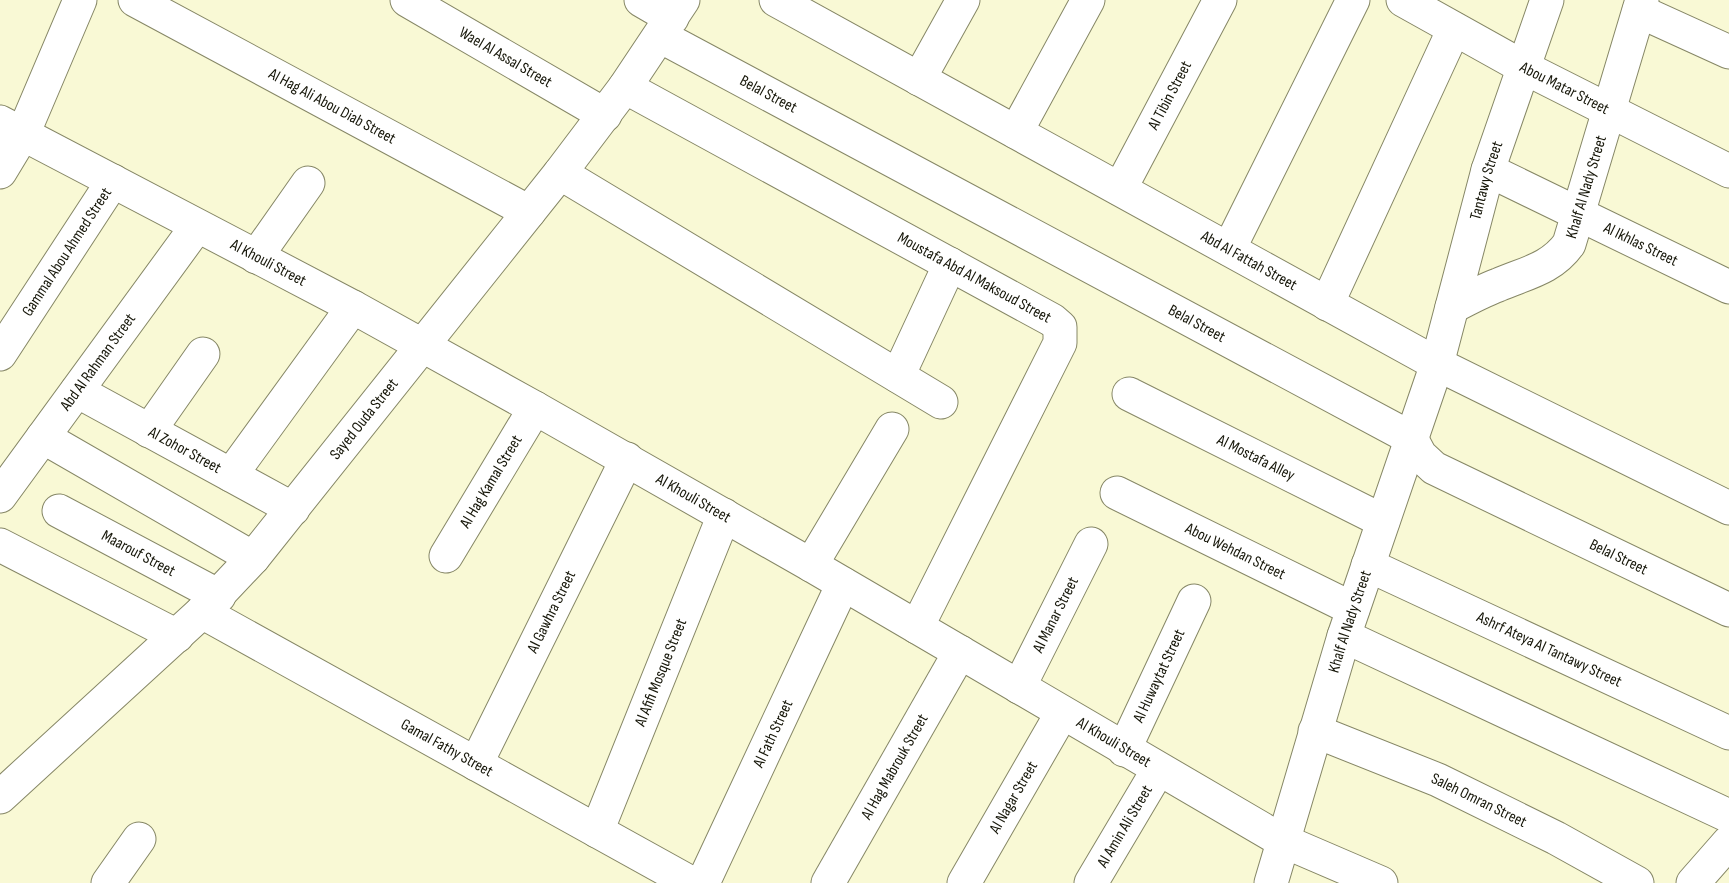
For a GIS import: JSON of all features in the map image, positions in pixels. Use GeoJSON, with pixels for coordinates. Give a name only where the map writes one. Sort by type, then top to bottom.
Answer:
{"type":"FeatureCollection","features":[{"type":"Feature","properties":{"kind":"street"},"geometry":{"type":"LineString","coordinates":[[0,172],[11,128],[80,0]]}},
{"type":"Feature","properties":{"kind":"street","name":"Al Hag Ali Abou Diab Street"},"geometry":{"type":"LineString","coordinates":[[135,0],[529,212]]}},
{"type":"Feature","properties":{"kind":"street","name":"Wael Al Assal Street"},"geometry":{"type":"LineString","coordinates":[[407,0],[605,115]]}},
{"type":"Feature","properties":{"kind":"street","name":"Belal Street"},"geometry":{"type":"LineString","coordinates":[[640,0],[1411,438],[1420,455],[1434,468],[1729,610]]}},
{"type":"Feature","properties":{"kind":"street","name":"Abd Al Fattah Street"},"geometry":{"type":"LineString","coordinates":[[776,0],[1437,364],[1729,508]]}},
{"type":"Feature","properties":{"kind":"street"},"geometry":{"type":"LineString","coordinates":[[919,79],[963,0]]}},
{"type":"Feature","properties":{"kind":"street"},"geometry":{"type":"LineString","coordinates":[[1016,132],[1088,0]]}},
{"type":"Feature","properties":{"kind":"street","name":"Al Tibin Street"},"geometry":{"type":"LineString","coordinates":[[1120,189],[1221,0]]}},
{"type":"Feature","properties":{"kind":"street"},"geometry":{"type":"LineString","coordinates":[[1229,249],[1353,0]]}},
{"type":"Feature","properties":{"kind":"street","name":"Abou Matar Street"},"geometry":{"type":"LineString","coordinates":[[1403,0],[1525,68],[1729,171]]}},
{"type":"Feature","properties":{"kind":"street","name":"Tantawy Street"},"geometry":{"type":"LineString","coordinates":[[1437,364],[1488,170],[1547,0]]}},
{"type":"Feature","properties":{"kind":"street"},"geometry":{"type":"LineString","coordinates":[[1641,6],[1729,51]]}},
{"type":"Feature","properties":{"kind":"street","name":"Khalf Al Nady Street"},"geometry":{"type":"LineString","coordinates":[[1452,307],[1482,291],[1547,267],[1560,258],[1569,244],[1580,214],[1641,6]]}},
{"type":"Feature","properties":{"kind":"street","name":"Sayed Ouda Street"},"geometry":{"type":"LineString","coordinates":[[0,797],[211,604],[253,558],[560,173],[605,115],[672,18]]}},
{"type":"Feature","properties":{"kind":"street"},"geometry":{"type":"LineString","coordinates":[[1327,304],[1454,29]]}},
{"type":"Feature","properties":{"kind":"street","name":"Moustafa Abd Al Maksoud Street"},"geometry":{"type":"LineString","coordinates":[[625,87],[1052,320],[1060,327],[1061,338],[917,627]]}},
{"type":"Feature","properties":{"kind":"street","name":"Al Khouli Street"},"geometry":{"type":"LineString","coordinates":[[11,128],[352,307],[627,459],[1281,840],[1381,883]]}},
{"type":"Feature","properties":{"kind":"street","name":"Al Ikhlas Street"},"geometry":{"type":"LineString","coordinates":[[1488,170],[1729,287]]}},
{"type":"Feature","properties":{"kind":"street"},"geometry":{"type":"LineString","coordinates":[[560,173],[941,402]]}},
{"type":"Feature","properties":{"kind":"street","name":"Gammal Abou Ahmed Street"},"geometry":{"type":"LineString","coordinates":[[0,354],[113,181]]}},
{"type":"Feature","properties":{"kind":"street"},"geometry":{"type":"LineString","coordinates":[[256,256],[308,183]]}},
{"type":"Feature","properties":{"kind":"street","name":"Abd Al Rahman Street"},"geometry":{"type":"LineString","coordinates":[[0,496],[197,226]]}},
{"type":"Feature","properties":{"kind":"street"},"geometry":{"type":"LineString","coordinates":[[898,376],[950,264]]}},
{"type":"Feature","properties":{"kind":"street"},"geometry":{"type":"LineString","coordinates":[[231,475],[352,307]]}},
{"type":"Feature","properties":{"kind":"street"},"geometry":{"type":"LineString","coordinates":[[150,431],[203,354]]}},
{"type":"Feature","properties":{"kind":"street","name":"Khalf Al Nady Street"},"geometry":{"type":"LineString","coordinates":[[1270,883],[1348,622],[1437,364]]}},
{"type":"Feature","properties":{"kind":"street","name":"Al Zohor Street"},"geometry":{"type":"LineString","coordinates":[[77,391],[293,509]]}},
{"type":"Feature","properties":{"kind":"street","name":"Al Mostafa Alley"},"geometry":{"type":"LineString","coordinates":[[1129,394],[1383,521]]}},
{"type":"Feature","properties":{"kind":"street","name":"Al Hag Kamal Street"},"geometry":{"type":"LineString","coordinates":[[446,556],[535,408]]}},
{"type":"Feature","properties":{"kind":"street"},"geometry":{"type":"LineString","coordinates":[[811,565],[892,429]]}},
{"type":"Feature","properties":{"kind":"street"},"geometry":{"type":"LineString","coordinates":[[44,437],[253,558]]}},
{"type":"Feature","properties":{"kind":"street","name":"Al Gawhra Street"},"geometry":{"type":"LineString","coordinates":[[476,764],[627,459]]}},
{"type":"Feature","properties":{"kind":"street","name":"Abou Wehdan Street"},"geometry":{"type":"LineString","coordinates":[[1117,493],[1348,622],[1729,816]]}},
{"type":"Feature","properties":{"kind":"street","name":"Maarouf Street"},"geometry":{"type":"LineString","coordinates":[[59,511],[211,604]]}},
{"type":"Feature","properties":{"kind":"street","name":"Al Afifi Mosque Street"},"geometry":{"type":"LineString","coordinates":[[597,831],[724,515]]}},
{"type":"Feature","properties":{"kind":"street","name":"Al Manar Street"},"geometry":{"type":"LineString","coordinates":[[1019,687],[1091,544]]}},
{"type":"Feature","properties":{"kind":"street"},"geometry":{"type":"LineString","coordinates":[[0,545],[177,636]]}},
{"type":"Feature","properties":{"kind":"street","name":"Ashrf Ateya Al Tantawy Street"},"geometry":{"type":"LineString","coordinates":[[1368,565],[1729,733]]}},
{"type":"Feature","properties":{"kind":"street","name":"Al Fath Street"},"geometry":{"type":"LineString","coordinates":[[703,883],[843,584]]}},
{"type":"Feature","properties":{"kind":"street","name":"Al Huwaytat Street"},"geometry":{"type":"LineString","coordinates":[[1124,750],[1194,601]]}},
{"type":"Feature","properties":{"kind":"street","name":"Gamal Fathy Street"},"geometry":{"type":"LineString","coordinates":[[211,604],[476,764],[597,831],[673,879]]}},
{"type":"Feature","properties":{"kind":"street","name":"Al Hag Mabrouk Street"},"geometry":{"type":"LineString","coordinates":[[828,883],[960,652]]}},
{"type":"Feature","properties":{"kind":"street","name":"Al Nagar Street"},"geometry":{"type":"LineString","coordinates":[[964,883],[1062,713]]}},
{"type":"Feature","properties":{"kind":"street","name":"Saleh Omran Street"},"geometry":{"type":"LineString","coordinates":[[1315,731],[1438,780],[1556,838],[1637,883]]}},
{"type":"Feature","properties":{"kind":"street","name":"Al Amin Ali Street"},"geometry":{"type":"LineString","coordinates":[[1091,883],[1158,770]]}},
{"type":"Feature","properties":{"kind":"street"},"geometry":{"type":"LineString","coordinates":[[108,883],[139,839]]}},
{"type":"Feature","properties":{"kind":"street"},"geometry":{"type":"LineString","coordinates":[[1693,883],[1729,842]]}}]}
